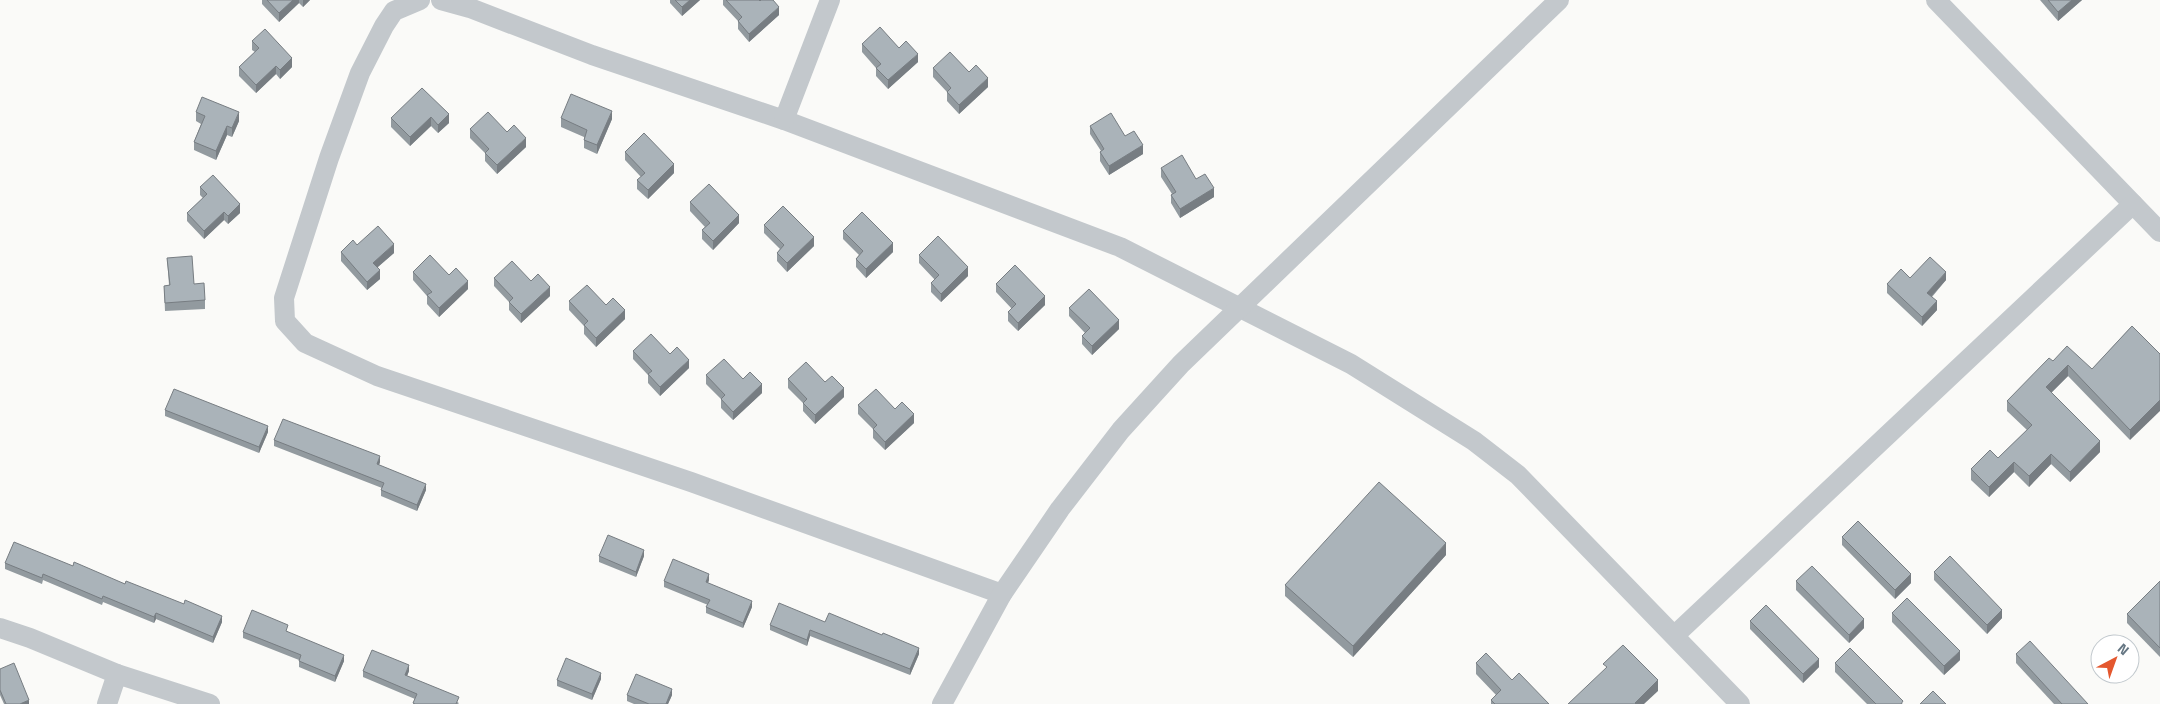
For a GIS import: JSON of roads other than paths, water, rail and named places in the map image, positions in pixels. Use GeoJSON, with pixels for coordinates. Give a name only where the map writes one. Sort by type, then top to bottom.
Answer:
{"type":"FeatureCollection","features":[{"type":"Feature","properties":{"kind":"street"},"geometry":{"type":"LineString","coordinates":[[420,0],[394,11],[384,26],[360,73],[329,158],[284,298],[285,321],[304,343],[378,376],[691,482],[1002,594]]}},
{"type":"Feature","properties":{"kind":"street"},"geometry":{"type":"LineString","coordinates":[[441,0],[470,8],[592,55],[784,120],[1120,247],[1351,364],[1474,441],[1518,475],[1740,704]]}},
{"type":"Feature","properties":{"kind":"street"},"geometry":{"type":"LineString","coordinates":[[784,120],[830,0]]}},
{"type":"Feature","properties":{"kind":"street"},"geometry":{"type":"LineString","coordinates":[[942,704],[1002,594],[1060,509],[1121,430],[1181,364],[1239,307],[1559,0]]}},
{"type":"Feature","properties":{"kind":"street"},"geometry":{"type":"LineString","coordinates":[[1936,0],[2160,232]]}},
{"type":"Feature","properties":{"kind":"street"},"geometry":{"type":"LineString","coordinates":[[1675,635],[2133,204]]}},
{"type":"Feature","properties":{"kind":"street"},"geometry":{"type":"LineString","coordinates":[[0,628],[30,638],[117,674],[210,704]]}},
{"type":"Feature","properties":{"kind":"street"},"geometry":{"type":"LineString","coordinates":[[107,704],[117,674]]}}]}
